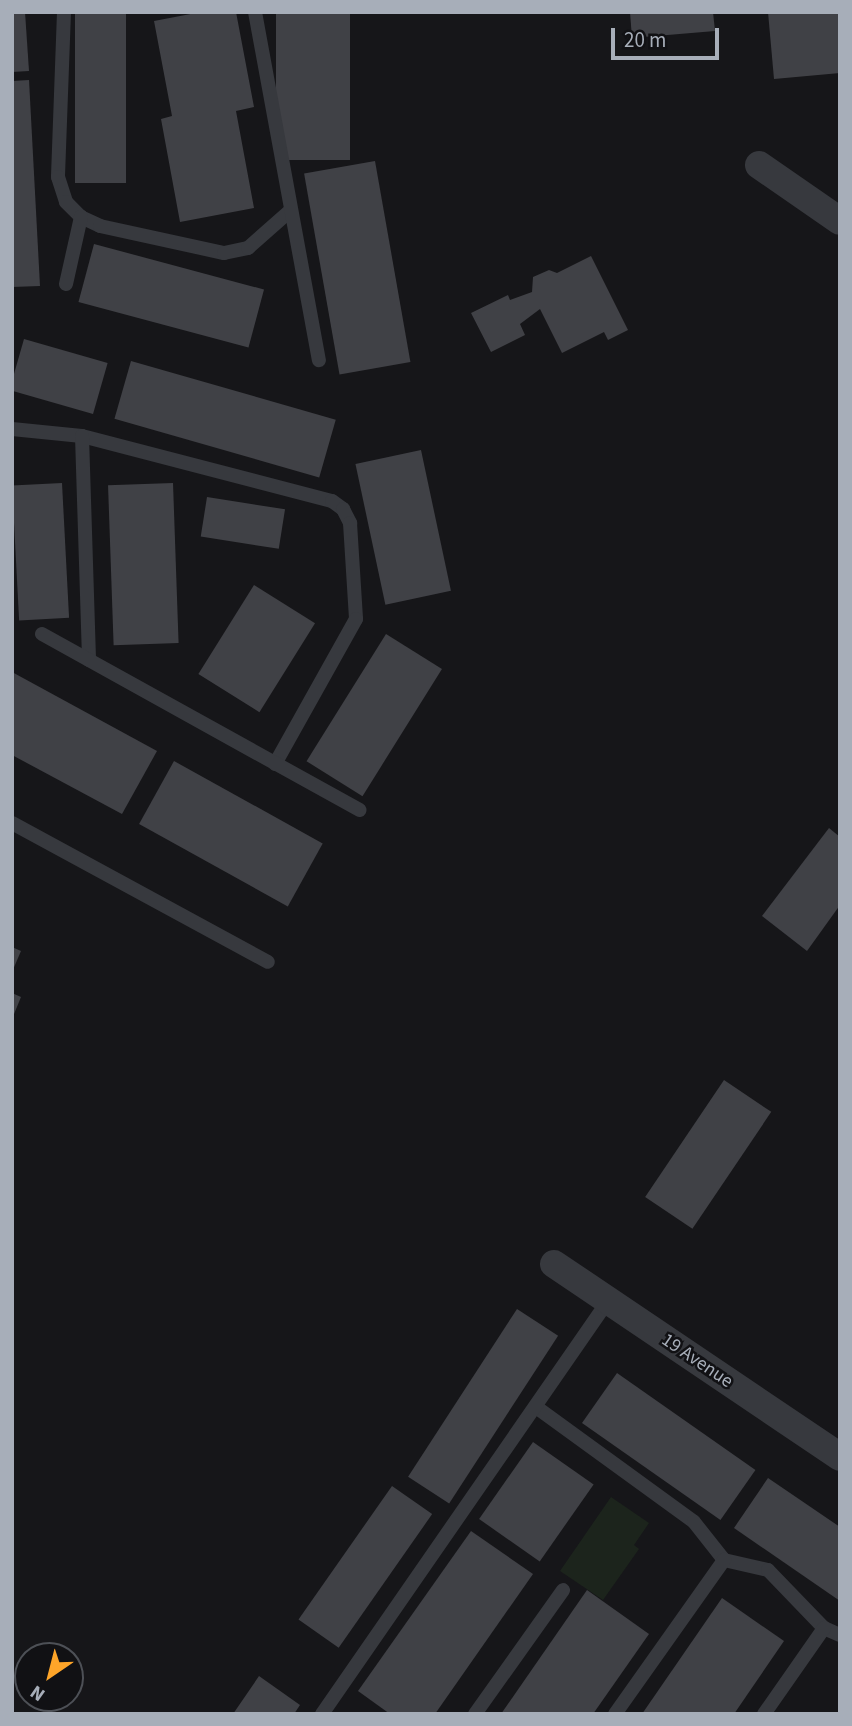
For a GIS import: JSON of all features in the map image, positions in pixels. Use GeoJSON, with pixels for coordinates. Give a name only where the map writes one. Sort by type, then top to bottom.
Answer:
{"type":"FeatureCollection","features":[{"type":"Feature","properties":{"kind":"street"},"geometry":{"type":"LineString","coordinates":[[759,164],[840,221]]}},
{"type":"Feature","properties":{"kind":"street","name":"19 Avenue"},"geometry":{"type":"LineString","coordinates":[[554,1264],[840,1457]]}},
{"type":"Feature","properties":{"kind":"lane"},"geometry":{"type":"LineString","coordinates":[[64,12],[58,177],[66,202],[81,217],[100,226],[224,253],[248,248],[291,210]]}},
{"type":"Feature","properties":{"kind":"lane"},"geometry":{"type":"LineString","coordinates":[[255,12],[319,360]]}},
{"type":"Feature","properties":{"kind":"lane"},"geometry":{"type":"LineString","coordinates":[[66,284],[81,217]]}},
{"type":"Feature","properties":{"kind":"lane"},"geometry":{"type":"LineString","coordinates":[[12,429],[82,436],[332,502],[343,509],[350,523],[356,620],[275,764]]}},
{"type":"Feature","properties":{"kind":"lane"},"geometry":{"type":"LineString","coordinates":[[82,436],[89,660]]}},
{"type":"Feature","properties":{"kind":"lane"},"geometry":{"type":"LineString","coordinates":[[42,634],[359,810]]}},
{"type":"Feature","properties":{"kind":"lane"},"geometry":{"type":"LineString","coordinates":[[12,823],[268,962]]}},
{"type":"Feature","properties":{"kind":"lane"},"geometry":{"type":"LineString","coordinates":[[322,1714],[608,1301]]}},
{"type":"Feature","properties":{"kind":"lane"},"geometry":{"type":"LineString","coordinates":[[536,1407],[694,1522],[724,1560],[768,1570],[824,1628],[840,1635]]}},
{"type":"Feature","properties":{"kind":"lane"},"geometry":{"type":"LineString","coordinates":[[615,1714],[724,1560]]}},
{"type":"Feature","properties":{"kind":"lane"},"geometry":{"type":"LineString","coordinates":[[475,1714],[563,1590]]}},
{"type":"Feature","properties":{"kind":"lane"},"geometry":{"type":"LineString","coordinates":[[764,1714],[824,1628]]}},
{"type":"Feature","properties":{"kind":"shaded area"},"geometry":{"type":"Polygon","coordinates":[[[611,1497],[649,1523],[634,1545],[639,1549],[603,1600],[560,1571],[611,1497]]]}},
{"type":"Feature","properties":{"kind":"building"},"geometry":{"type":"Polygon","coordinates":[[[12,12],[25,12],[29,71],[12,72],[12,12]]]}},
{"type":"Feature","properties":{"kind":"building"},"geometry":{"type":"Polygon","coordinates":[[[75,12],[126,12],[126,183],[75,183],[75,12]]]}},
{"type":"Feature","properties":{"kind":"building"},"geometry":{"type":"Polygon","coordinates":[[[201,12],[236,12],[254,107],[236,111],[254,208],[180,222],[161,119],[172,116],[154,21],[201,12]]]}},
{"type":"Feature","properties":{"kind":"building"},"geometry":{"type":"Polygon","coordinates":[[[276,12],[350,12],[350,160],[276,160],[276,12]]]}},
{"type":"Feature","properties":{"kind":"building"},"geometry":{"type":"Polygon","coordinates":[[[630,12],[713,12],[715,31],[632,38],[630,12]]]}},
{"type":"Feature","properties":{"kind":"building"},"geometry":{"type":"Polygon","coordinates":[[[768,12],[840,12],[840,73],[774,79],[768,12]]]}},
{"type":"Feature","properties":{"kind":"building"},"geometry":{"type":"Polygon","coordinates":[[[29,80],[40,286],[12,287],[12,81],[29,80]]]}},
{"type":"Feature","properties":{"kind":"building"},"geometry":{"type":"Polygon","coordinates":[[[375,161],[410,362],[340,374],[304,174],[375,161]]]}},
{"type":"Feature","properties":{"kind":"building"},"geometry":{"type":"Polygon","coordinates":[[[94,244],[264,290],[248,348],[78,302],[94,244]]]}},
{"type":"Feature","properties":{"kind":"building"},"geometry":{"type":"Polygon","coordinates":[[[591,256],[628,330],[608,340],[604,332],[562,353],[540,309],[520,324],[525,335],[491,352],[471,313],[508,295],[510,300],[532,292],[533,277],[549,270],[557,273],[591,256]]]}},
{"type":"Feature","properties":{"kind":"building"},"geometry":{"type":"Polygon","coordinates":[[[24,339],[108,363],[93,414],[12,391],[12,381],[24,339]]]}},
{"type":"Feature","properties":{"kind":"building"},"geometry":{"type":"Polygon","coordinates":[[[131,361],[336,420],[319,477],[114,419],[131,361]]]}},
{"type":"Feature","properties":{"kind":"building"},"geometry":{"type":"Polygon","coordinates":[[[421,450],[451,591],[385,605],[355,464],[421,450]]]}},
{"type":"Feature","properties":{"kind":"building"},"geometry":{"type":"Polygon","coordinates":[[[62,483],[69,618],[19,620],[12,486],[62,483]]]}},
{"type":"Feature","properties":{"kind":"building"},"geometry":{"type":"Polygon","coordinates":[[[173,483],[179,643],[114,645],[108,485],[173,483]]]}},
{"type":"Feature","properties":{"kind":"building"},"geometry":{"type":"Polygon","coordinates":[[[207,497],[285,509],[279,549],[201,537],[207,497]]]}},
{"type":"Feature","properties":{"kind":"building"},"geometry":{"type":"Polygon","coordinates":[[[254,585],[315,623],[259,712],[198,674],[254,585]]]}},
{"type":"Feature","properties":{"kind":"building"},"geometry":{"type":"Polygon","coordinates":[[[386,634],[442,669],[362,796],[307,761],[386,634]]]}},
{"type":"Feature","properties":{"kind":"building"},"geometry":{"type":"Polygon","coordinates":[[[12,672],[157,751],[122,814],[12,755],[12,672]]]}},
{"type":"Feature","properties":{"kind":"building"},"geometry":{"type":"Polygon","coordinates":[[[174,761],[323,843],[288,906],[139,824],[174,761]]]}},
{"type":"Feature","properties":{"kind":"building"},"geometry":{"type":"Polygon","coordinates":[[[829,828],[840,837],[840,905],[807,951],[762,916],[829,828]]]}},
{"type":"Feature","properties":{"kind":"building"},"geometry":{"type":"Polygon","coordinates":[[[12,947],[21,951],[12,972],[12,947]]]}},
{"type":"Feature","properties":{"kind":"building"},"geometry":{"type":"Polygon","coordinates":[[[12,993],[21,997],[12,1019],[12,993]]]}},
{"type":"Feature","properties":{"kind":"building"},"geometry":{"type":"Polygon","coordinates":[[[724,1080],[771,1112],[692,1229],[645,1197],[724,1080]]]}},
{"type":"Feature","properties":{"kind":"building"},"geometry":{"type":"Polygon","coordinates":[[[517,1309],[558,1336],[449,1503],[408,1477],[517,1309]]]}},
{"type":"Feature","properties":{"kind":"building"},"geometry":{"type":"Polygon","coordinates":[[[617,1373],[755,1470],[720,1520],[582,1423],[617,1373]]]}},
{"type":"Feature","properties":{"kind":"building"},"geometry":{"type":"Polygon","coordinates":[[[533,1442],[594,1484],[540,1561],[479,1519],[533,1442]]]}},
{"type":"Feature","properties":{"kind":"building"},"geometry":{"type":"Polygon","coordinates":[[[768,1478],[840,1527],[840,1601],[734,1528],[768,1478]]]}},
{"type":"Feature","properties":{"kind":"building"},"geometry":{"type":"Polygon","coordinates":[[[392,1486],[432,1514],[339,1648],[299,1620],[392,1486]]]}},
{"type":"Feature","properties":{"kind":"building"},"geometry":{"type":"Polygon","coordinates":[[[471,1531],[533,1574],[435,1714],[390,1714],[358,1691],[471,1531]]]}},
{"type":"Feature","properties":{"kind":"building"},"geometry":{"type":"Polygon","coordinates":[[[587,1590],[649,1634],[593,1714],[501,1714],[587,1590]]]}},
{"type":"Feature","properties":{"kind":"building"},"geometry":{"type":"Polygon","coordinates":[[[722,1598],[784,1641],[734,1714],[642,1714],[722,1598]]]}},
{"type":"Feature","properties":{"kind":"building"},"geometry":{"type":"Polygon","coordinates":[[[259,1676],[300,1705],[294,1714],[233,1714],[259,1676]]]}}]}
